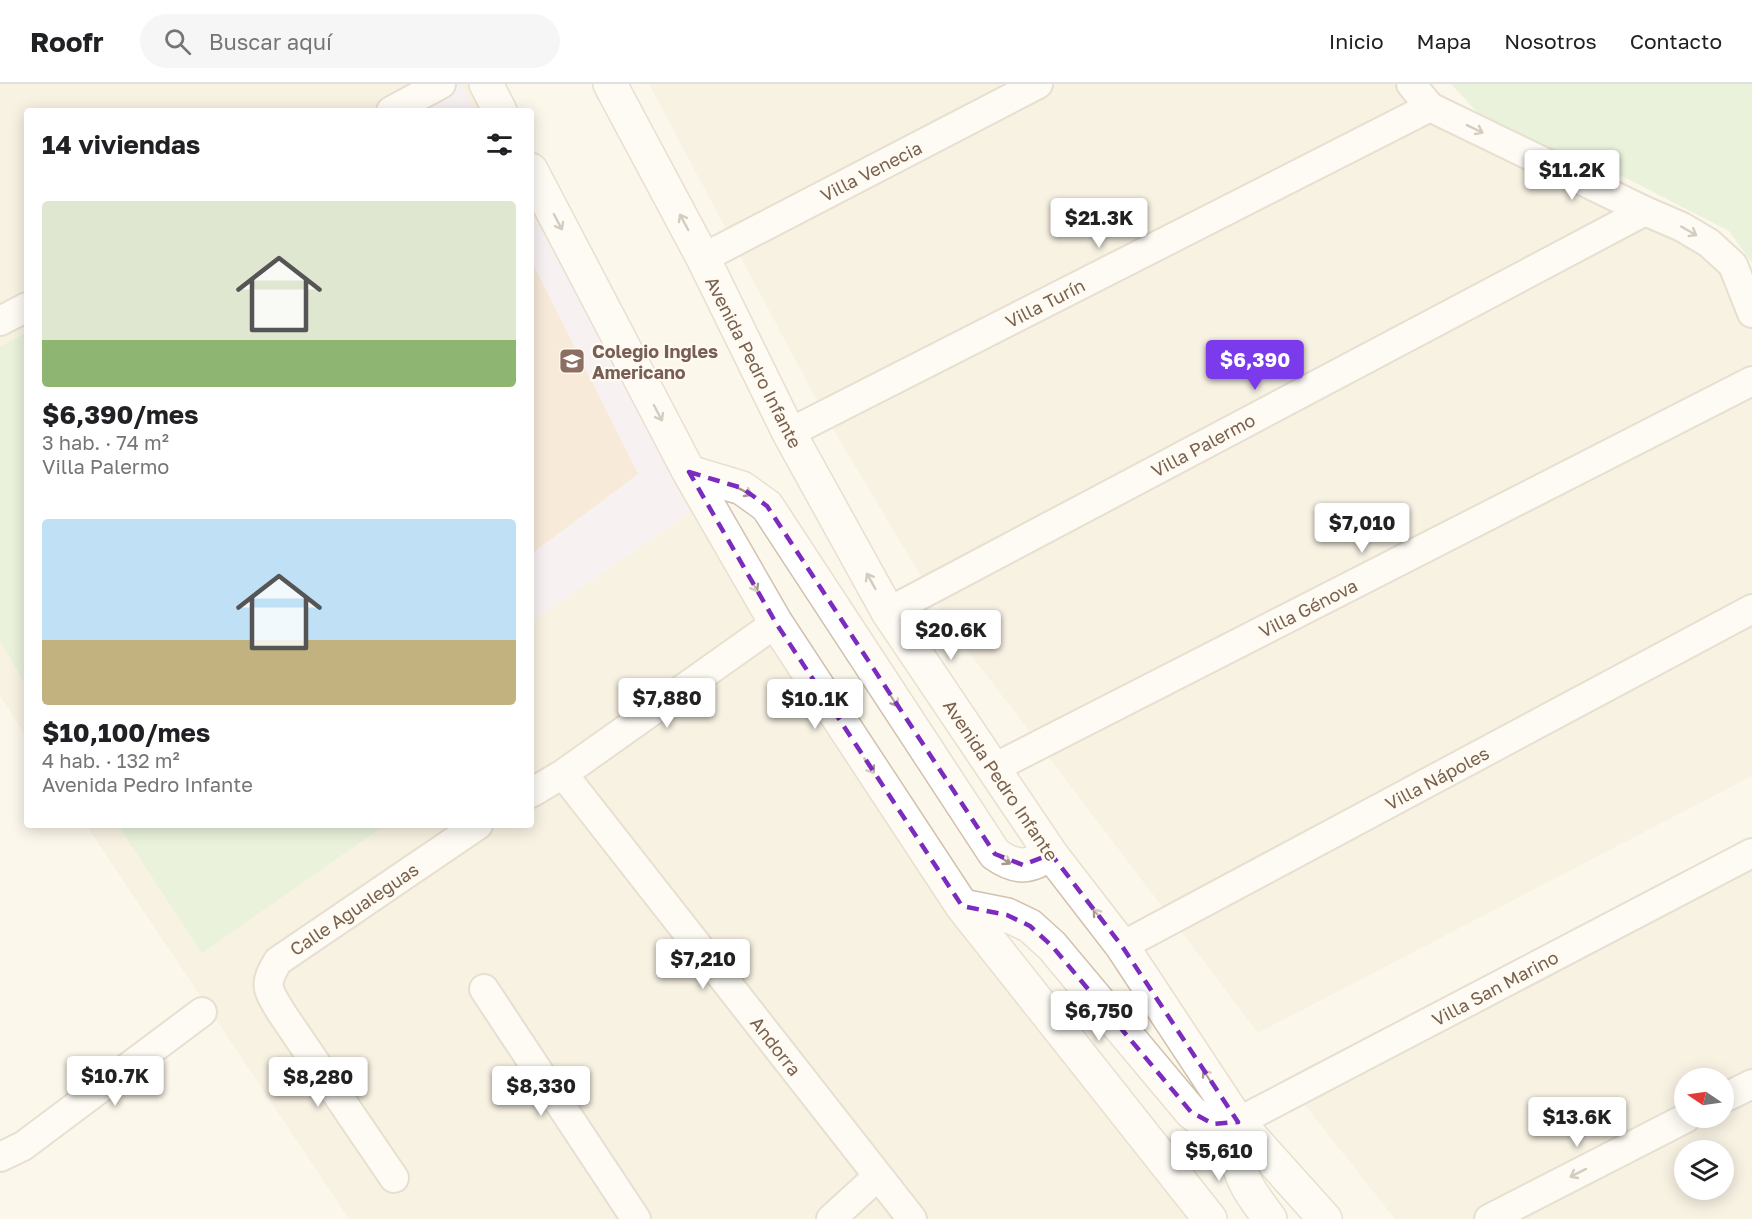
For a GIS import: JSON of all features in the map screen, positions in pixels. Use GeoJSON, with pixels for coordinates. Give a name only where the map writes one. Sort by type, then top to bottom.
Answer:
{"type":"FeatureCollection","features":[{"type":"Feature","properties":{"kind":"main road"},"geometry":{"type":"LineString","coordinates":[[486,84],[498,108]]}},
{"type":"Feature","properties":{"kind":"main road","name":"Avenida Pedro Infante"},"geometry":{"type":"LineString","coordinates":[[610,84],[703,258],[789,433],[888,612],[1051,854],[1122,946],[1238,1122],[1325,1219]]}},
{"type":"Feature","properties":{"kind":"main road"},"geometry":{"type":"LineString","coordinates":[[534,176],[689,472],[776,623],[962,906],[1210,1219]]}},
{"type":"Feature","properties":{"kind":"main road"},"geometry":{"type":"LineString","coordinates":[[689,472],[742,488],[767,506],[995,854],[1013,865],[1033,864],[1051,854]]}},
{"type":"Feature","properties":{"kind":"main road"},"geometry":{"type":"LineString","coordinates":[[962,906],[1007,915],[1030,926],[1052,946],[1191,1112],[1199,1119],[1213,1124],[1238,1122],[1238,1160],[1251,1193],[1270,1219]]}},
{"type":"Feature","properties":{"kind":"street"},"geometry":{"type":"LineString","coordinates":[[397,108],[441,84]]}},
{"type":"Feature","properties":{"kind":"street","name":"Villa Venecia"},"geometry":{"type":"LineString","coordinates":[[703,258],[1038,84]]}},
{"type":"Feature","properties":{"kind":"street"},"geometry":{"type":"LineString","coordinates":[[1411,84],[1430,107],[1645,211],[1683,226],[1709,243],[1733,265],[1752,313]]}},
{"type":"Feature","properties":{"kind":"street","name":"Villa Turín"},"geometry":{"type":"LineString","coordinates":[[789,433],[1430,107]]}},
{"type":"Feature","properties":{"kind":"street","name":"Villa Palermo"},"geometry":{"type":"LineString","coordinates":[[888,612],[1645,211]]}},
{"type":"Feature","properties":{"kind":"street"},"geometry":{"type":"LineString","coordinates":[[0,321],[24,309]]}},
{"type":"Feature","properties":{"kind":"street","name":"Villa Génova"},"geometry":{"type":"LineString","coordinates":[[992,769],[1752,381]]}},
{"type":"Feature","properties":{"kind":"street","name":"Villa Nápoles"},"geometry":{"type":"LineString","coordinates":[[1122,946],[1752,609]]}},
{"type":"Feature","properties":{"kind":"street"},"geometry":{"type":"LineString","coordinates":[[534,792],[776,623]]}},
{"type":"Feature","properties":{"kind":"street","name":"Andorra"},"geometry":{"type":"LineString","coordinates":[[563,774],[912,1219]]}},
{"type":"Feature","properties":{"kind":"street","name":"Calle Agualeguas"},"geometry":{"type":"LineString","coordinates":[[394,1178],[281,1012],[268,989],[269,976],[278,961],[474,828]]}},
{"type":"Feature","properties":{"kind":"street","name":"Villa San Marino"},"geometry":{"type":"LineString","coordinates":[[1238,1122],[1752,853]]}},
{"type":"Feature","properties":{"kind":"street"},"geometry":{"type":"LineString","coordinates":[[484,989],[636,1219]]}},
{"type":"Feature","properties":{"kind":"street"},"geometry":{"type":"LineString","coordinates":[[0,1157],[23,1146],[202,1012]]}},
{"type":"Feature","properties":{"kind":"street"},"geometry":{"type":"LineString","coordinates":[[1734,1093],[1752,1084]]}},
{"type":"Feature","properties":{"kind":"street"},"geometry":{"type":"LineString","coordinates":[[1489,1219],[1674,1124]]}},
{"type":"Feature","properties":{"kind":"street"},"geometry":{"type":"LineString","coordinates":[[831,1219],[878,1176]]}},
{"type":"Feature","properties":{"kind":"highlighted area"},"geometry":{"type":"Polygon","coordinates":[[[689,472],[742,488],[767,506],[995,854],[1023,865],[1051,854],[1122,946],[1238,1122],[1213,1124],[1191,1112],[1052,946],[1030,926],[1007,915],[962,906],[776,623],[689,472]]]}},
{"type":"Feature","properties":{"kind":"shaded area"},"geometry":{"type":"Polygon","coordinates":[[[0,84],[472,84],[484,108],[24,108],[24,732],[0,696],[0,84]]]}},
{"type":"Feature","properties":{"kind":"shaded area"},"geometry":{"type":"Polygon","coordinates":[[[448,84],[462,84],[474,108],[404,108],[448,84]]]}},
{"type":"Feature","properties":{"kind":"shaded area"},"geometry":{"type":"Polygon","coordinates":[[[649,84],[1400,84],[1732,264],[1752,314],[1752,776],[1258,1033],[956,635],[825,416],[649,84]]]}},
{"type":"Feature","properties":{"kind":"shaded area"},"geometry":{"type":"Polygon","coordinates":[[[534,203],[761,634],[974,938],[1192,1219],[349,1219],[88,828],[534,828],[534,203]]]}},
{"type":"Feature","properties":{"kind":"shaded area","name":"Colegio Ingles Americano"},"geometry":{"type":"Polygon","coordinates":[[[534,217],[694,510],[534,620],[534,217]]]}},
{"type":"Feature","properties":{"kind":"shaded area"},"geometry":{"type":"Polygon","coordinates":[[[1752,837],[1752,1219],[1395,1219],[1284,1079],[1752,837]]]}},
{"type":"Feature","properties":{"kind":"green space"},"geometry":{"type":"Polygon","coordinates":[[[1451,84],[1752,84],[1752,263],[1729,231],[1622,176],[1492,128],[1451,84]]]}},
{"type":"Feature","properties":{"kind":"green space"},"geometry":{"type":"Polygon","coordinates":[[[24,334],[24,682],[0,641],[0,347],[24,334]]]}},
{"type":"Feature","properties":{"kind":"green space"},"geometry":{"type":"Polygon","coordinates":[[[120,828],[381,828],[202,953],[120,828]]]}},
{"type":"Feature","properties":{"kind":"building"},"geometry":{"type":"Polygon","coordinates":[[[534,266],[638,474],[534,552],[534,266]]]}},
{"type":"Feature","properties":{"kind":"place","name":"Colegio Ingles Americano"},"geometry":{"type":"Point","coordinates":[572,361]}}]}
